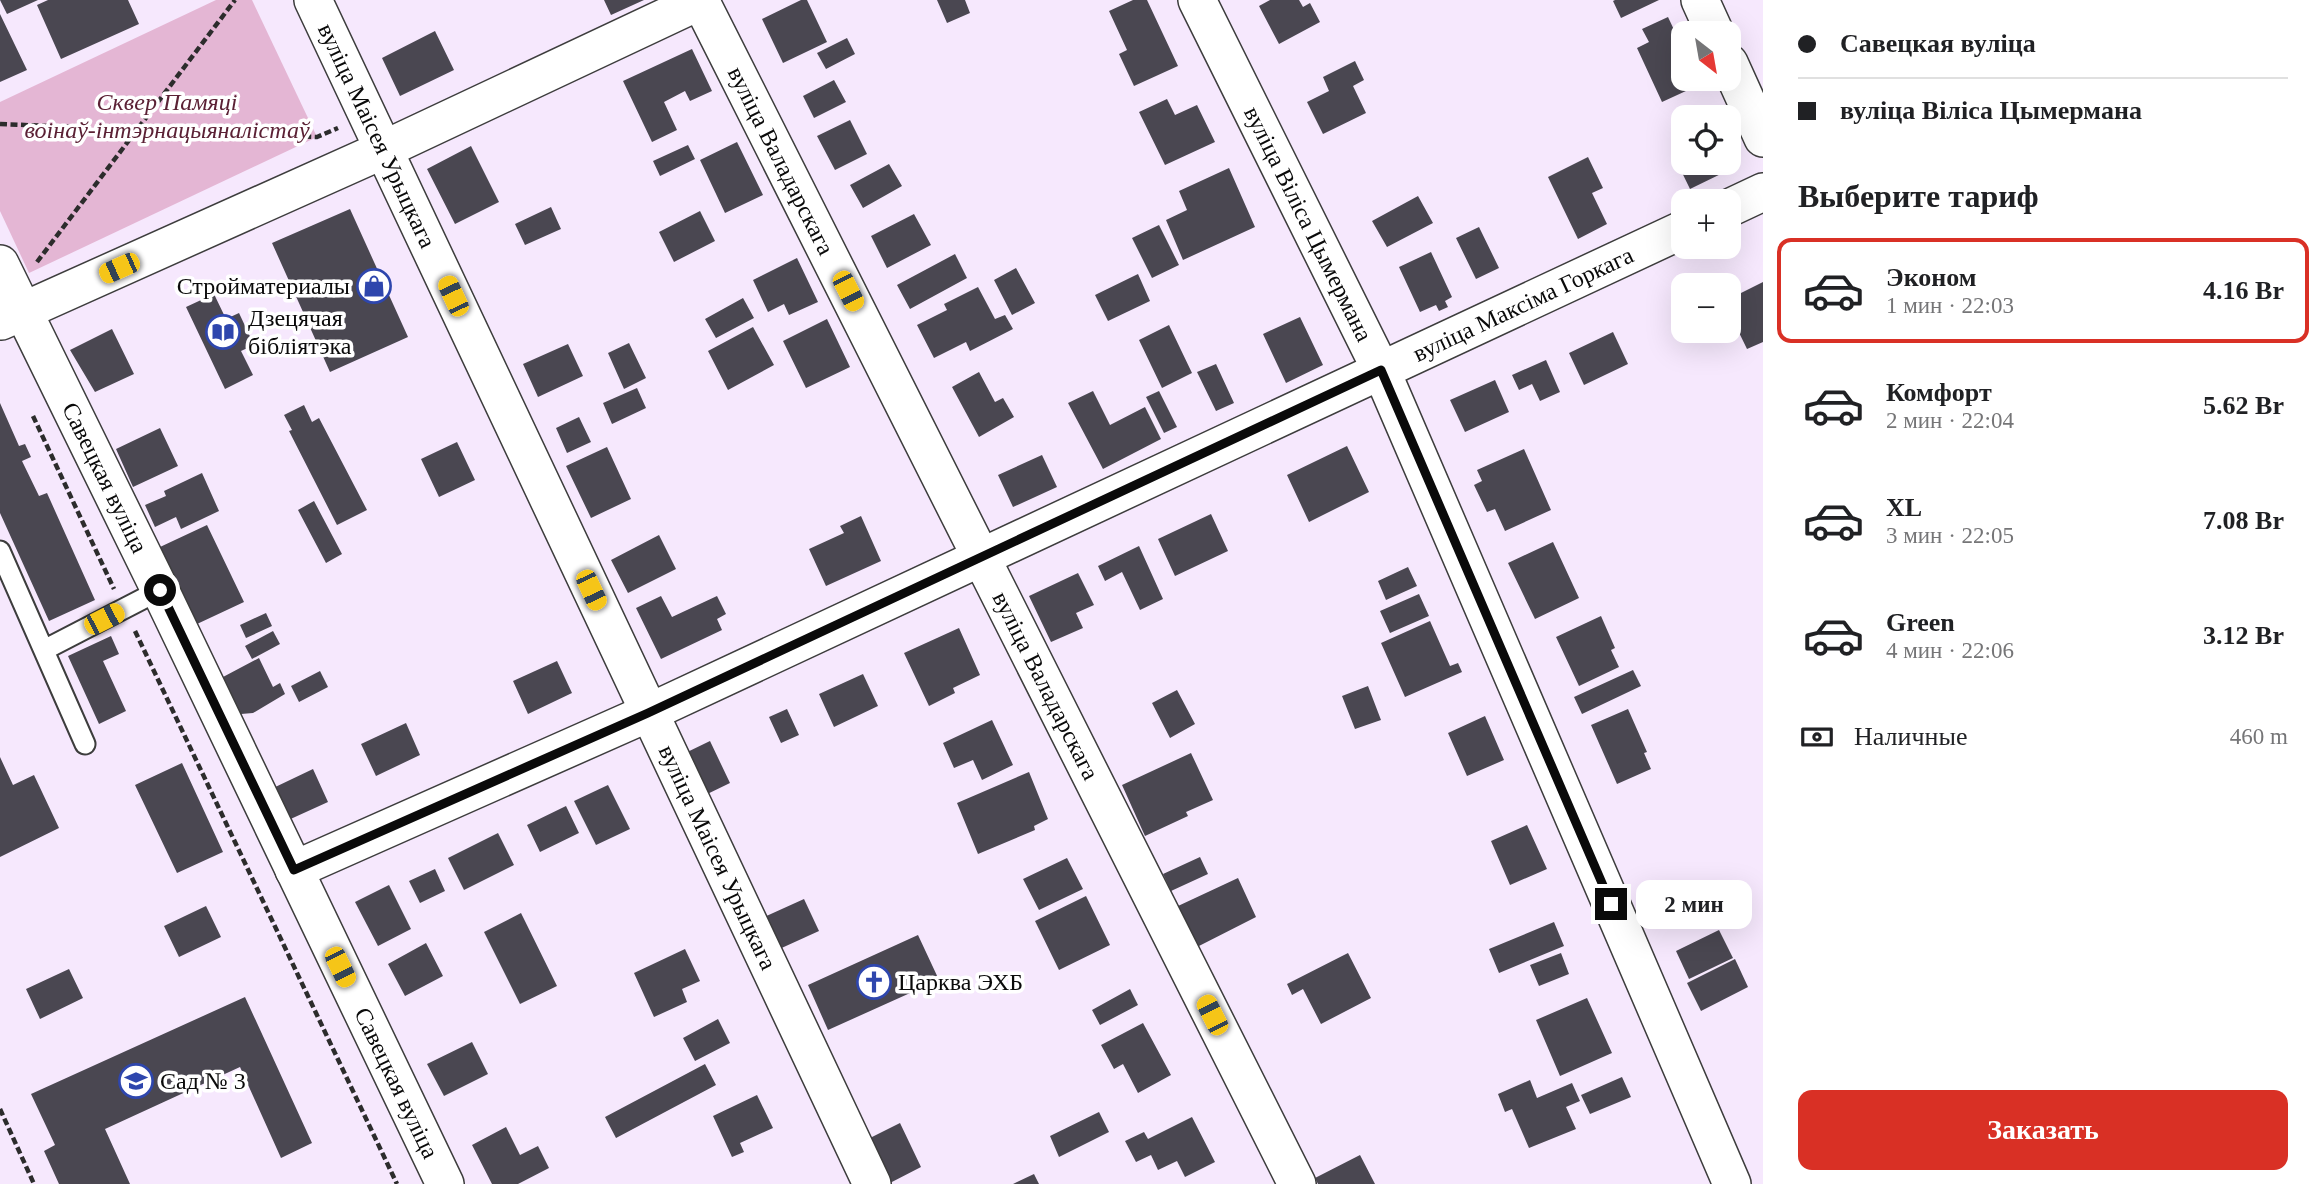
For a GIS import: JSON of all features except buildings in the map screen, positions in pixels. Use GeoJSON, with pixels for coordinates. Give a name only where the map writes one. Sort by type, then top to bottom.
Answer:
{"type":"FeatureCollection","features":[{"type":"Feature","properties":{"kind":"street","name":"вуліца Маісея Урыцкага"},"geometry":{"type":"LineString","coordinates":[[313,0],[872,1184]]}},
{"type":"Feature","properties":{"kind":"street"},"geometry":{"type":"LineString","coordinates":[[8,295],[385,149],[701,0]]}},
{"type":"Feature","properties":{"kind":"street","name":"вуліца Валадарскага"},"geometry":{"type":"LineString","coordinates":[[701,0],[1297,1184]]}},
{"type":"Feature","properties":{"kind":"street","name":"вуліца Віліса Цымермана"},"geometry":{"type":"LineString","coordinates":[[1197,0],[1381,370],[1732,1184]]}},
{"type":"Feature","properties":{"kind":"street"},"geometry":{"type":"LineString","coordinates":[[1700,0],[1710,21]]}},
{"type":"Feature","properties":{"kind":"street"},"geometry":{"type":"LineString","coordinates":[[1741,89],[1763,138]]}},
{"type":"Feature","properties":{"kind":"street"},"geometry":{"type":"LineString","coordinates":[[1741,202],[1763,192]]}},
{"type":"Feature","properties":{"kind":"street","name":"вуліца Максіма Горкага"},"geometry":{"type":"LineString","coordinates":[[294,870],[648,713],[1671,235]]}},
{"type":"Feature","properties":{"kind":"street","name":"Савецкая вуліца"},"geometry":{"type":"LineString","coordinates":[[8,295],[160,590],[445,1184]]}},
{"type":"Feature","properties":{"kind":"lane"},"geometry":{"type":"LineString","coordinates":[[0,551],[85,744]]}},
{"type":"Feature","properties":{"kind":"lane"},"geometry":{"type":"LineString","coordinates":[[44,650],[160,590]]}},
{"type":"Feature","properties":{"kind":"path"},"geometry":{"type":"LineString","coordinates":[[8,295],[29,273],[235,0]]}},
{"type":"Feature","properties":{"kind":"path"},"geometry":{"type":"LineString","coordinates":[[0,124],[317,137],[368,115]]}},
{"type":"Feature","properties":{"kind":"path"},"geometry":{"type":"LineString","coordinates":[[32,413],[397,1184]]}},
{"type":"Feature","properties":{"kind":"path"},"geometry":{"type":"LineString","coordinates":[[0,1109],[34,1184]]}},
{"type":"Feature","properties":{"kind":"green space","name":"Сквер Памяці воінаў-інтэрнацыяналістаў"},"geometry":{"type":"Polygon","coordinates":[[[216,0],[252,0],[317,137],[29,273],[0,211],[0,102],[216,0]]]}},
{"type":"Feature","properties":{"kind":"place","name":"Стройматериалы"},"geometry":{"type":"Point","coordinates":[374,286]}},
{"type":"Feature","properties":{"kind":"place","name":"Дзецячая бібліятэка"},"geometry":{"type":"Point","coordinates":[223,332]}},
{"type":"Feature","properties":{"kind":"place","name":"Царква ЭХБ"},"geometry":{"type":"Point","coordinates":[874,982]}},
{"type":"Feature","properties":{"kind":"place","name":"Сад № 3"},"geometry":{"type":"Point","coordinates":[136,1081]}},
{"type":"Feature","properties":{"kind":"route"},"geometry":{"type":"LineString","coordinates":[[160,590],[294,870],[648,713],[1381,370],[1611,904]]}}]}
